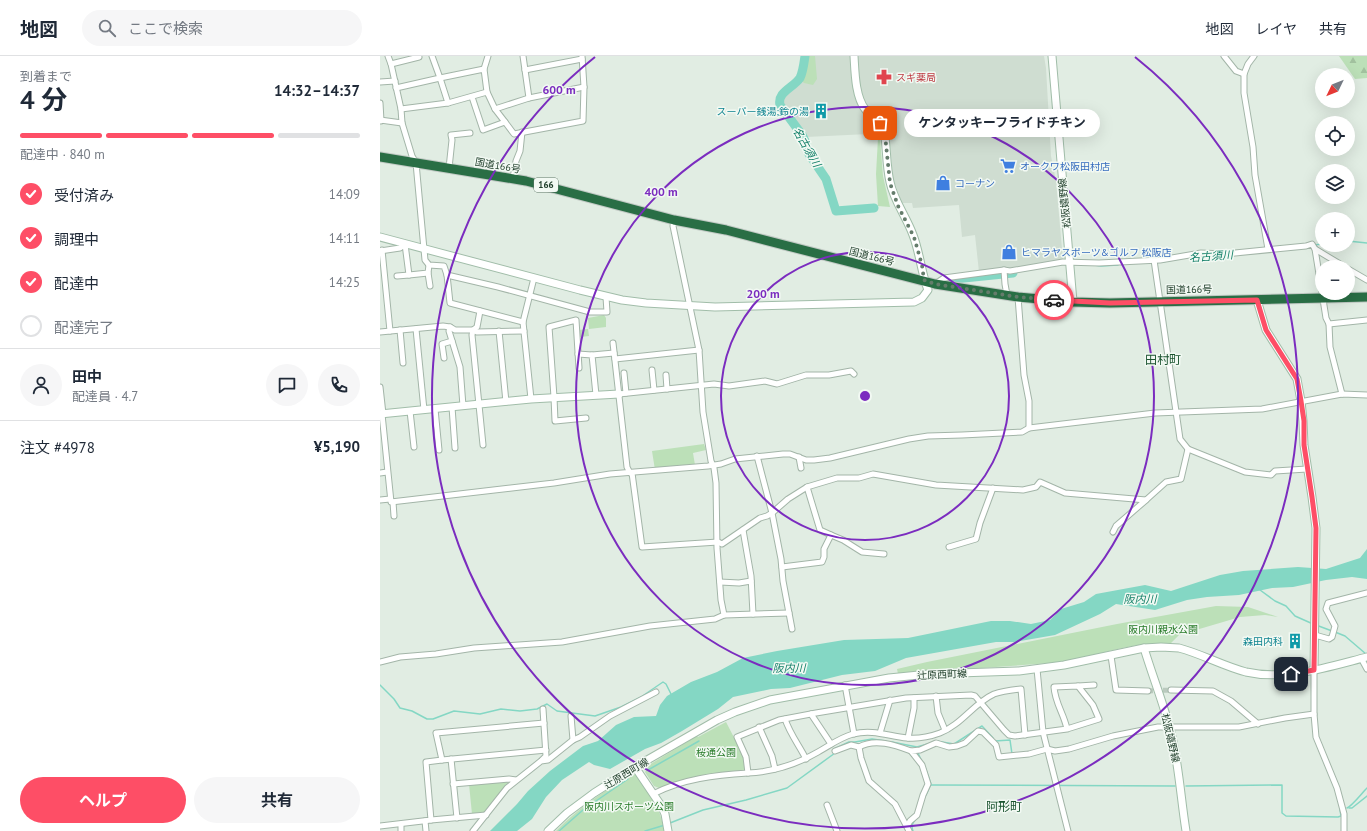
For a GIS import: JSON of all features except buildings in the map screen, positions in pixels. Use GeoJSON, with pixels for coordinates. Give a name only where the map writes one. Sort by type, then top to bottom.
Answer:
{"type":"FeatureCollection","features":[{"type":"Feature","properties":{"kind":"highway","name":"国道166号"},"geometry":{"type":"LineString","coordinates":[[380,157],[513,178],[561,189],[674,220],[726,230],[935,284],[1018,297],[1073,302],[1110,303],[1315,297]]}},
{"type":"Feature","properties":{"kind":"highway","name":"国道166号"},"geometry":{"type":"LineString","coordinates":[[1355,297],[1367,297]]}},
{"type":"Feature","properties":{"kind":"main road"},"geometry":{"type":"LineString","coordinates":[[380,237],[424,250],[606,296],[646,303],[728,307],[908,303],[918,300],[926,295],[928,290],[924,280],[922,265],[914,237],[898,206],[890,183],[884,130],[880,123],[866,111],[859,97],[854,56]]}},
{"type":"Feature","properties":{"kind":"main road","name":"松阪嬉野線"},"geometry":{"type":"LineString","coordinates":[[1052,56],[1073,302]]}},
{"type":"Feature","properties":{"kind":"main road"},"geometry":{"type":"LineString","coordinates":[[1257,300],[1266,330],[1297,379],[1301,401],[1304,421],[1303,440],[1316,528],[1314,670]]}},
{"type":"Feature","properties":{"kind":"main road"},"geometry":{"type":"LineString","coordinates":[[382,414],[531,399],[623,393]]}},
{"type":"Feature","properties":{"kind":"main road","name":"松阪嬉野線"},"geometry":{"type":"LineString","coordinates":[[1144,648],[1169,727],[1178,774],[1186,831]]}},
{"type":"Feature","properties":{"kind":"main road","name":"辻原西町線"},"geometry":{"type":"LineString","coordinates":[[548,831],[584,800],[676,742],[735,712],[782,697],[898,677],[1007,672],[1037,669],[1111,656],[1144,648],[1179,648],[1239,670],[1263,675],[1291,674],[1314,670],[1364,657]]}},
{"type":"Feature","properties":{"kind":"main road"},"geometry":{"type":"LineString","coordinates":[[635,767],[662,807],[667,827]]}},
{"type":"Feature","properties":{"kind":"street"},"geometry":{"type":"LineString","coordinates":[[388,56],[401,109],[402,123],[412,156],[416,163],[425,260],[429,265],[428,273],[430,286]]}},
{"type":"Feature","properties":{"kind":"street"},"geometry":{"type":"LineString","coordinates":[[432,56],[448,103]]}},
{"type":"Feature","properties":{"kind":"street"},"geometry":{"type":"LineString","coordinates":[[488,56],[484,69],[487,92],[495,108],[514,134],[583,121],[584,87],[582,57],[525,70]]}},
{"type":"Feature","properties":{"kind":"street"},"geometry":{"type":"LineString","coordinates":[[523,56],[529,98]]}},
{"type":"Feature","properties":{"kind":"street"},"geometry":{"type":"LineString","coordinates":[[1224,56],[1236,71],[1244,74]]}},
{"type":"Feature","properties":{"kind":"street"},"geometry":{"type":"LineString","coordinates":[[1254,56],[1248,64],[1244,74],[1244,94],[1253,147],[1255,175],[1268,249]]}},
{"type":"Feature","properties":{"kind":"street"},"geometry":{"type":"LineString","coordinates":[[391,64],[419,57]]}},
{"type":"Feature","properties":{"kind":"street"},"geometry":{"type":"LineString","coordinates":[[396,88],[484,69]]}},
{"type":"Feature","properties":{"kind":"street"},"geometry":{"type":"LineString","coordinates":[[380,82],[395,81]]}},
{"type":"Feature","properties":{"kind":"street"},"geometry":{"type":"LineString","coordinates":[[495,108],[529,98],[584,87]]}},
{"type":"Feature","properties":{"kind":"street"},"geometry":{"type":"LineString","coordinates":[[401,109],[448,103],[487,92]]}},
{"type":"Feature","properties":{"kind":"street"},"geometry":{"type":"LineString","coordinates":[[472,97],[483,130],[505,122]]}},
{"type":"Feature","properties":{"kind":"street"},"geometry":{"type":"LineString","coordinates":[[380,103],[380,121],[402,123]]}},
{"type":"Feature","properties":{"kind":"street"},"geometry":{"type":"LineString","coordinates":[[513,178],[516,161],[520,151],[522,132]]}},
{"type":"Feature","properties":{"kind":"street"},"geometry":{"type":"LineString","coordinates":[[449,168],[452,140],[451,135],[470,133]]}},
{"type":"Feature","properties":{"kind":"street"},"geometry":{"type":"LineString","coordinates":[[674,220],[673,226],[699,350],[707,441],[716,483],[716,519],[721,600],[724,615]]}},
{"type":"Feature","properties":{"kind":"street"},"geometry":{"type":"LineString","coordinates":[[390,331],[381,250],[400,248],[406,244],[409,275]]}},
{"type":"Feature","properties":{"kind":"street"},"geometry":{"type":"LineString","coordinates":[[1314,247],[1316,260]]}},
{"type":"Feature","properties":{"kind":"street"},"geometry":{"type":"LineString","coordinates":[[935,284],[944,278],[1004,272],[1063,262],[1155,262],[1201,253],[1225,254],[1268,249],[1314,247],[1334,260]]}},
{"type":"Feature","properties":{"kind":"street"},"geometry":{"type":"LineString","coordinates":[[1155,262],[1180,439],[1183,444],[1188,449],[1245,472],[1271,475],[1275,471],[1307,469]]}},
{"type":"Feature","properties":{"kind":"street"},"geometry":{"type":"LineString","coordinates":[[429,265],[444,266],[447,275],[450,303],[523,322]]}},
{"type":"Feature","properties":{"kind":"street"},"geometry":{"type":"LineString","coordinates":[[1004,272],[1007,295]]}},
{"type":"Feature","properties":{"kind":"street"},"geometry":{"type":"LineString","coordinates":[[398,276],[428,273]]}},
{"type":"Feature","properties":{"kind":"street"},"geometry":{"type":"LineString","coordinates":[[1355,273],[1367,280]]}},
{"type":"Feature","properties":{"kind":"street"},"geometry":{"type":"LineString","coordinates":[[447,275],[590,312],[607,312],[606,296]]}},
{"type":"Feature","properties":{"kind":"street"},"geometry":{"type":"LineString","coordinates":[[531,399],[523,322],[534,278]]}},
{"type":"Feature","properties":{"kind":"street"},"geometry":{"type":"LineString","coordinates":[[1018,297],[1024,375],[1030,401],[1029,428]]}},
{"type":"Feature","properties":{"kind":"street"},"geometry":{"type":"LineString","coordinates":[[1323,300],[1326,318],[1329,324],[1330,347],[1342,394]]}},
{"type":"Feature","properties":{"kind":"street"},"geometry":{"type":"LineString","coordinates":[[480,311],[477,327],[473,330],[472,335],[483,445]]}},
{"type":"Feature","properties":{"kind":"street"},"geometry":{"type":"LineString","coordinates":[[579,368],[576,320],[549,327],[555,421],[586,418]]}},
{"type":"Feature","properties":{"kind":"street"},"geometry":{"type":"LineString","coordinates":[[1329,324],[1367,320]]}},
{"type":"Feature","properties":{"kind":"street"},"geometry":{"type":"LineString","coordinates":[[380,332],[450,327],[455,330],[473,330],[477,332],[524,331]]}},
{"type":"Feature","properties":{"kind":"street"},"geometry":{"type":"LineString","coordinates":[[450,327],[449,331],[460,367],[463,406]]}},
{"type":"Feature","properties":{"kind":"street"},"geometry":{"type":"LineString","coordinates":[[416,329],[424,410]]}},
{"type":"Feature","properties":{"kind":"street"},"geometry":{"type":"LineString","coordinates":[[400,330],[403,362]]}},
{"type":"Feature","properties":{"kind":"street"},"geometry":{"type":"LineString","coordinates":[[499,331],[506,402]]}},
{"type":"Feature","properties":{"kind":"street"},"geometry":{"type":"LineString","coordinates":[[444,358],[442,344],[452,341]]}},
{"type":"Feature","properties":{"kind":"street"},"geometry":{"type":"LineString","coordinates":[[613,343],[623,393]]}},
{"type":"Feature","properties":{"kind":"street"},"geometry":{"type":"LineString","coordinates":[[615,359],[699,350]]}},
{"type":"Feature","properties":{"kind":"street"},"geometry":{"type":"LineString","coordinates":[[578,354],[592,355],[614,353]]}},
{"type":"Feature","properties":{"kind":"street"},"geometry":{"type":"LineString","coordinates":[[592,355],[596,395]]}},
{"type":"Feature","properties":{"kind":"street"},"geometry":{"type":"LineString","coordinates":[[652,370],[654,390]]}},
{"type":"Feature","properties":{"kind":"street"},"geometry":{"type":"LineString","coordinates":[[623,393],[714,384],[729,386],[765,381],[777,384],[806,375],[830,375],[851,371],[854,374]]}},
{"type":"Feature","properties":{"kind":"street"},"geometry":{"type":"LineString","coordinates":[[624,373],[623,393],[627,467],[631,473],[642,547],[718,542],[722,544],[760,518],[772,513],[788,499],[807,488],[837,478],[859,478],[873,474],[936,485],[1023,490],[1036,487],[1040,482],[1064,493],[1146,500]]}},
{"type":"Feature","properties":{"kind":"street"},"geometry":{"type":"LineString","coordinates":[[666,375],[667,389]]}},
{"type":"Feature","properties":{"kind":"street"},"geometry":{"type":"LineString","coordinates":[[380,387],[388,472],[394,516]]}},
{"type":"Feature","properties":{"kind":"street"},"geometry":{"type":"LineString","coordinates":[[380,500],[392,500],[631,473],[708,466],[713,464],[721,464],[735,459],[758,456],[790,454],[814,460],[830,458],[909,439],[928,436],[962,436],[1022,432],[1029,428],[1107,418],[1130,417],[1155,413],[1262,409],[1342,394],[1367,395]]}},
{"type":"Feature","properties":{"kind":"street"},"geometry":{"type":"LineString","coordinates":[[452,407],[455,448]]}},
{"type":"Feature","properties":{"kind":"street"},"geometry":{"type":"LineString","coordinates":[[435,409],[439,450]]}},
{"type":"Feature","properties":{"kind":"street"},"geometry":{"type":"LineString","coordinates":[[410,411],[414,447]]}},
{"type":"Feature","properties":{"kind":"street"},"geometry":{"type":"LineString","coordinates":[[1113,532],[1116,526],[1166,482],[1181,479],[1188,449]]}},
{"type":"Feature","properties":{"kind":"street"},"geometry":{"type":"LineString","coordinates":[[758,456],[772,513],[792,629]]}},
{"type":"Feature","properties":{"kind":"street"},"geometry":{"type":"LineString","coordinates":[[799,457],[801,468]]}},
{"type":"Feature","properties":{"kind":"street"},"geometry":{"type":"LineString","coordinates":[[380,472],[388,472]]}},
{"type":"Feature","properties":{"kind":"street"},"geometry":{"type":"LineString","coordinates":[[807,488],[820,530],[844,540],[862,552],[884,554]]}},
{"type":"Feature","properties":{"kind":"street"},"geometry":{"type":"LineString","coordinates":[[949,547],[976,540],[980,523],[993,488]]}},
{"type":"Feature","properties":{"kind":"street"},"geometry":{"type":"LineString","coordinates":[[743,530],[751,581],[753,614]]}},
{"type":"Feature","properties":{"kind":"street"},"geometry":{"type":"LineString","coordinates":[[782,567],[822,562],[824,557],[824,549],[831,535]]}},
{"type":"Feature","properties":{"kind":"street"},"geometry":{"type":"LineString","coordinates":[[720,582],[739,583],[751,581]]}},
{"type":"Feature","properties":{"kind":"street"},"geometry":{"type":"LineString","coordinates":[[1315,635],[1329,639],[1332,637],[1335,626],[1326,609],[1328,603],[1367,593]]}},
{"type":"Feature","properties":{"kind":"street"},"geometry":{"type":"LineString","coordinates":[[380,662],[400,657],[436,654],[474,648],[562,642],[650,626],[715,619],[724,615],[789,613]]}},
{"type":"Feature","properties":{"kind":"street"},"geometry":{"type":"LineString","coordinates":[[1111,656],[1116,690],[1148,691]]}},
{"type":"Feature","properties":{"kind":"street"},"geometry":{"type":"LineString","coordinates":[[1364,657],[1367,669]]}},
{"type":"Feature","properties":{"kind":"street"},"geometry":{"type":"LineString","coordinates":[[1037,669],[1043,732],[1068,831]]}},
{"type":"Feature","properties":{"kind":"street"},"geometry":{"type":"LineString","coordinates":[[1314,670],[1314,714],[1316,737],[1339,795],[1344,814],[1344,831]]}},
{"type":"Feature","properties":{"kind":"street"},"geometry":{"type":"LineString","coordinates":[[1066,729],[1064,718],[1056,702],[1054,688],[1094,684]]}},
{"type":"Feature","properties":{"kind":"street"},"geometry":{"type":"LineString","coordinates":[[845,685],[854,734]]}},
{"type":"Feature","properties":{"kind":"street"},"geometry":{"type":"LineString","coordinates":[[748,773],[746,756],[737,737],[779,720],[890,700],[971,694],[975,696],[1009,734],[1015,736],[1025,735],[1066,729],[1099,719],[1093,705],[1078,686]]}},
{"type":"Feature","properties":{"kind":"street"},"geometry":{"type":"LineString","coordinates":[[653,794],[674,785],[689,781],[775,769],[806,759],[842,738],[854,734],[880,733],[908,738],[923,738],[945,730],[957,723],[981,703],[1000,692],[1021,689],[1025,735]]}},
{"type":"Feature","properties":{"kind":"street"},"geometry":{"type":"LineString","coordinates":[[1171,690],[1213,691],[1231,701],[1258,724]]}},
{"type":"Feature","properties":{"kind":"street"},"geometry":{"type":"LineString","coordinates":[[541,761],[548,760],[573,740],[580,737],[610,716],[656,692]]}},
{"type":"Feature","properties":{"kind":"street"},"geometry":{"type":"LineString","coordinates":[[936,696],[938,713],[945,730]]}},
{"type":"Feature","properties":{"kind":"street"},"geometry":{"type":"LineString","coordinates":[[908,738],[914,708],[914,698]]}},
{"type":"Feature","properties":{"kind":"street"},"geometry":{"type":"LineString","coordinates":[[880,733],[890,700]]}},
{"type":"Feature","properties":{"kind":"street"},"geometry":{"type":"LineString","coordinates":[[473,831],[507,788],[546,756],[542,709]]}},
{"type":"Feature","properties":{"kind":"street"},"geometry":{"type":"LineString","coordinates":[[811,714],[831,744]]}},
{"type":"Feature","properties":{"kind":"street"},"geometry":{"type":"LineString","coordinates":[[836,751],[851,745],[859,747],[866,744],[876,743],[916,750],[936,743],[949,747],[958,746],[965,743],[978,731],[981,731],[996,745],[999,757],[1029,754],[1047,749],[1055,751],[1069,749],[1112,736],[1158,727],[1239,728],[1285,718],[1314,714]]}},
{"type":"Feature","properties":{"kind":"street"},"geometry":{"type":"LineString","coordinates":[[571,716],[573,740]]}},
{"type":"Feature","properties":{"kind":"street"},"geometry":{"type":"LineString","coordinates":[[785,719],[789,730],[801,748],[806,759]]}},
{"type":"Feature","properties":{"kind":"street"},"geometry":{"type":"LineString","coordinates":[[442,760],[436,733],[544,723]]}},
{"type":"Feature","properties":{"kind":"street"},"geometry":{"type":"LineString","coordinates":[[759,727],[772,756],[775,769]]}},
{"type":"Feature","properties":{"kind":"street"},"geometry":{"type":"LineString","coordinates":[[859,747],[869,781],[895,804],[908,828]]}},
{"type":"Feature","properties":{"kind":"street"},"geometry":{"type":"LineString","coordinates":[[426,831],[428,821],[426,762],[546,750]]}},
{"type":"Feature","properties":{"kind":"street"},"geometry":{"type":"LineString","coordinates":[[908,828],[910,821],[917,815],[928,784],[916,750]]}},
{"type":"Feature","properties":{"kind":"street"},"geometry":{"type":"LineString","coordinates":[[451,759],[457,818]]}},
{"type":"Feature","properties":{"kind":"street"},"geometry":{"type":"LineString","coordinates":[[453,784],[509,779],[516,780]]}},
{"type":"Feature","properties":{"kind":"street"},"geometry":{"type":"LineString","coordinates":[[827,805],[837,831]]}},
{"type":"Feature","properties":{"kind":"street"},"geometry":{"type":"LineString","coordinates":[[380,826],[486,815]]}},
{"type":"Feature","properties":{"kind":"street"},"geometry":{"type":"LineString","coordinates":[[401,824],[401,831]]}},
{"type":"Feature","properties":{"kind":"shaded area"},"geometry":{"type":"Polygon","coordinates":[[[809,56],[1044,56],[1051,156],[1056,181],[1063,260],[1010,269],[979,272],[975,235],[962,237],[959,205],[913,208],[912,203],[902,203],[893,178],[889,133],[806,137],[783,102],[783,98],[802,80],[809,56]]]}},
{"type":"Feature","properties":{"kind":"green space"},"geometry":{"type":"Polygon","coordinates":[[[809,56],[815,56],[817,79],[813,85],[804,83],[801,80],[809,56]]]}},
{"type":"Feature","properties":{"kind":"green space"},"geometry":{"type":"Polygon","coordinates":[[[1339,56],[1367,56],[1367,78],[1355,79],[1355,68],[1347,68],[1339,56]]]}},
{"type":"Feature","properties":{"kind":"green space"},"geometry":{"type":"Polygon","coordinates":[[[878,138],[880,138],[883,176],[890,207],[878,206],[876,174],[878,138]]]}},
{"type":"Feature","properties":{"kind":"green space"},"geometry":{"type":"Polygon","coordinates":[[[604,315],[606,318],[606,327],[589,329],[588,318],[604,315]]]}},
{"type":"Feature","properties":{"kind":"green space"},"geometry":{"type":"Polygon","coordinates":[[[588,329],[589,336],[580,337],[579,330],[588,329]]]}},
{"type":"Feature","properties":{"kind":"green space"},"geometry":{"type":"Polygon","coordinates":[[[704,444],[706,450],[693,453],[695,465],[655,470],[652,451],[704,444]]]}},
{"type":"Feature","properties":{"kind":"green space","name":"阪内川親水公園"},"geometry":{"type":"Polygon","coordinates":[[[1216,606],[1248,607],[1278,617],[1265,615],[1240,617],[1179,635],[1170,644],[1125,647],[1065,661],[898,674],[897,669],[927,662],[1216,606]]]}},
{"type":"Feature","properties":{"kind":"green space","name":"桜通公園"},"geometry":{"type":"Polygon","coordinates":[[[726,722],[743,755],[746,768],[744,771],[690,778],[659,788],[654,786],[645,772],[649,765],[697,736],[698,737],[726,722]]]}},
{"type":"Feature","properties":{"kind":"green space","name":"阪内川スポーツ公園"},"geometry":{"type":"Polygon","coordinates":[[[636,774],[658,808],[665,831],[556,831],[593,799],[636,774]]]}},
{"type":"Feature","properties":{"kind":"green space"},"geometry":{"type":"Polygon","coordinates":[[[507,781],[508,783],[484,812],[472,814],[469,784],[507,781]]]}},
{"type":"Feature","properties":{"kind":"water","name":"阪内川"},"geometry":{"type":"Polygon","coordinates":[[[1367,549],[1367,579],[1352,577],[1326,580],[1293,587],[1272,588],[1239,595],[1207,597],[1187,600],[1155,610],[1116,604],[1100,614],[1055,635],[1014,642],[996,642],[906,658],[875,671],[842,675],[790,688],[771,689],[733,697],[718,709],[682,731],[661,743],[645,749],[610,769],[594,765],[589,762],[562,780],[546,797],[532,819],[517,831],[490,831],[528,791],[550,771],[583,746],[598,741],[616,725],[634,717],[656,716],[660,705],[667,696],[691,682],[717,672],[743,658],[844,640],[908,638],[991,621],[1010,621],[1031,624],[1050,620],[1061,609],[1084,602],[1096,594],[1145,585],[1171,591],[1220,575],[1243,571],[1298,567],[1326,569],[1360,558],[1367,549]]]}},
{"type":"Feature","properties":{"kind":"waterway","name":"名古須川"},"geometry":{"type":"LineString","coordinates":[[805,56],[800,78],[783,93],[780,105],[802,135],[809,154],[826,179],[836,211],[874,208]]}},
{"type":"Feature","properties":{"kind":"waterway","name":"名古須川"},"geometry":{"type":"LineString","coordinates":[[1355,242],[1367,243]]}},
{"type":"Feature","properties":{"kind":"waterway","name":"名古須川"},"geometry":{"type":"LineString","coordinates":[[1162,262],[1189,257]]}},
{"type":"Feature","properties":{"kind":"waterway","name":"名古須川"},"geometry":{"type":"LineString","coordinates":[[1094,265],[1118,265]]}},
{"type":"Feature","properties":{"kind":"waterway","name":"名古須川"},"geometry":{"type":"LineString","coordinates":[[954,279],[1013,273]]}},
{"type":"Feature","properties":{"kind":"waterway"},"geometry":{"type":"LineString","coordinates":[[1260,590],[1275,601],[1286,606],[1295,616],[1313,624]]}},
{"type":"Feature","properties":{"kind":"waterway"},"geometry":{"type":"LineString","coordinates":[[1316,625],[1332,631]]}},
{"type":"Feature","properties":{"kind":"waterway"},"geometry":{"type":"LineString","coordinates":[[1335,632],[1345,636],[1366,654]]}},
{"type":"Feature","properties":{"kind":"waterway"},"geometry":{"type":"LineString","coordinates":[[380,685],[394,699],[400,708],[412,711],[427,719],[433,719],[454,711],[480,714],[501,709],[520,711],[537,709],[547,704],[557,711],[595,716],[621,707],[641,697],[663,682],[666,684],[671,694]]}},
{"type":"Feature","properties":{"kind":"waterway"},"geometry":{"type":"LineString","coordinates":[[936,741],[954,744],[982,726],[993,738]]}},
{"type":"Feature","properties":{"kind":"waterway"},"geometry":{"type":"LineString","coordinates":[[670,823],[703,810],[746,800],[787,788],[835,753],[834,749],[849,742],[872,739],[886,741]]}},
{"type":"Feature","properties":{"kind":"waterway"},"geometry":{"type":"LineString","coordinates":[[995,741],[1010,740],[1012,754]]}},
{"type":"Feature","properties":{"kind":"waterway"},"geometry":{"type":"LineString","coordinates":[[648,770],[699,741]]}},
{"type":"Feature","properties":{"kind":"waterway"},"geometry":{"type":"LineString","coordinates":[[892,742],[917,747],[931,743]]}},
{"type":"Feature","properties":{"kind":"waterway"},"geometry":{"type":"LineString","coordinates":[[918,753],[922,762]]}},
{"type":"Feature","properties":{"kind":"waterway"},"geometry":{"type":"LineString","coordinates":[[925,767],[931,784],[926,795]]}},
{"type":"Feature","properties":{"kind":"waterway"},"geometry":{"type":"LineString","coordinates":[[559,831],[583,810],[628,779]]}},
{"type":"Feature","properties":{"kind":"waterway"},"geometry":{"type":"LineString","coordinates":[[931,785],[1175,786]]}},
{"type":"Feature","properties":{"kind":"waterway"},"geometry":{"type":"LineString","coordinates":[[1186,786],[1282,785],[1282,813],[1286,816],[1338,817],[1341,816],[1340,810]]}},
{"type":"Feature","properties":{"kind":"waterway"},"geometry":{"type":"LineString","coordinates":[[1347,808],[1367,788]]}},
{"type":"Feature","properties":{"kind":"waterway"},"geometry":{"type":"LineString","coordinates":[[1349,808],[1352,808],[1367,796]]}},
{"type":"Feature","properties":{"kind":"waterway"},"geometry":{"type":"LineString","coordinates":[[913,831],[912,825],[920,812]]}},
{"type":"Feature","properties":{"kind":"waterway"},"geometry":{"type":"LineString","coordinates":[[645,831],[665,825]]}},
{"type":"Feature","properties":{"kind":"tunnel"},"geometry":{"type":"LineString","coordinates":[[1148,691],[1171,690]]}},
{"type":"Feature","properties":{"kind":"way so far"},"geometry":{"type":"LineString","coordinates":[[880,123],[885,135],[890,183],[898,206],[912,231],[922,265],[924,280],[935,284],[1018,297],[1054,300]]}},
{"type":"Feature","properties":{"kind":"place","name":"スギ薬局"},"geometry":{"type":"Point","coordinates":[884,77]}},
{"type":"Feature","properties":{"kind":"place","name":"スーパー銭湯;鈴の湯"},"geometry":{"type":"Point","coordinates":[821,111]}},
{"type":"Feature","properties":{"kind":"place","name":"ケンタッキーフライドチキン"},"geometry":{"type":"Point","coordinates":[880,123]}},
{"type":"Feature","properties":{"kind":"place","name":"オークワ松阪田村店"},"geometry":{"type":"Point","coordinates":[1008,166]}},
{"type":"Feature","properties":{"kind":"place","name":"コーナン"},"geometry":{"type":"Point","coordinates":[943,183]}},
{"type":"Feature","properties":{"kind":"place","name":"ヒマラヤスポーツ&ゴルフ 松阪店"},"geometry":{"type":"Point","coordinates":[1009,252]}},
{"type":"Feature","properties":{"kind":"place","name":"森田内科"},"geometry":{"type":"Point","coordinates":[1295,641]}},
{"type":"Feature","properties":{"kind":"district","name":"田村町"},"geometry":{"type":"Point","coordinates":[1163,360]}},
{"type":"Feature","properties":{"kind":"district","name":"阿形町"},"geometry":{"type":"Point","coordinates":[1004,807]}},
{"type":"Feature","properties":{"kind":"route"},"geometry":{"type":"LineString","coordinates":[[1054,300],[1110,303],[1257,300],[1266,330],[1297,379],[1304,421],[1303,440],[1316,528],[1314,670],[1291,674]]}}]}
